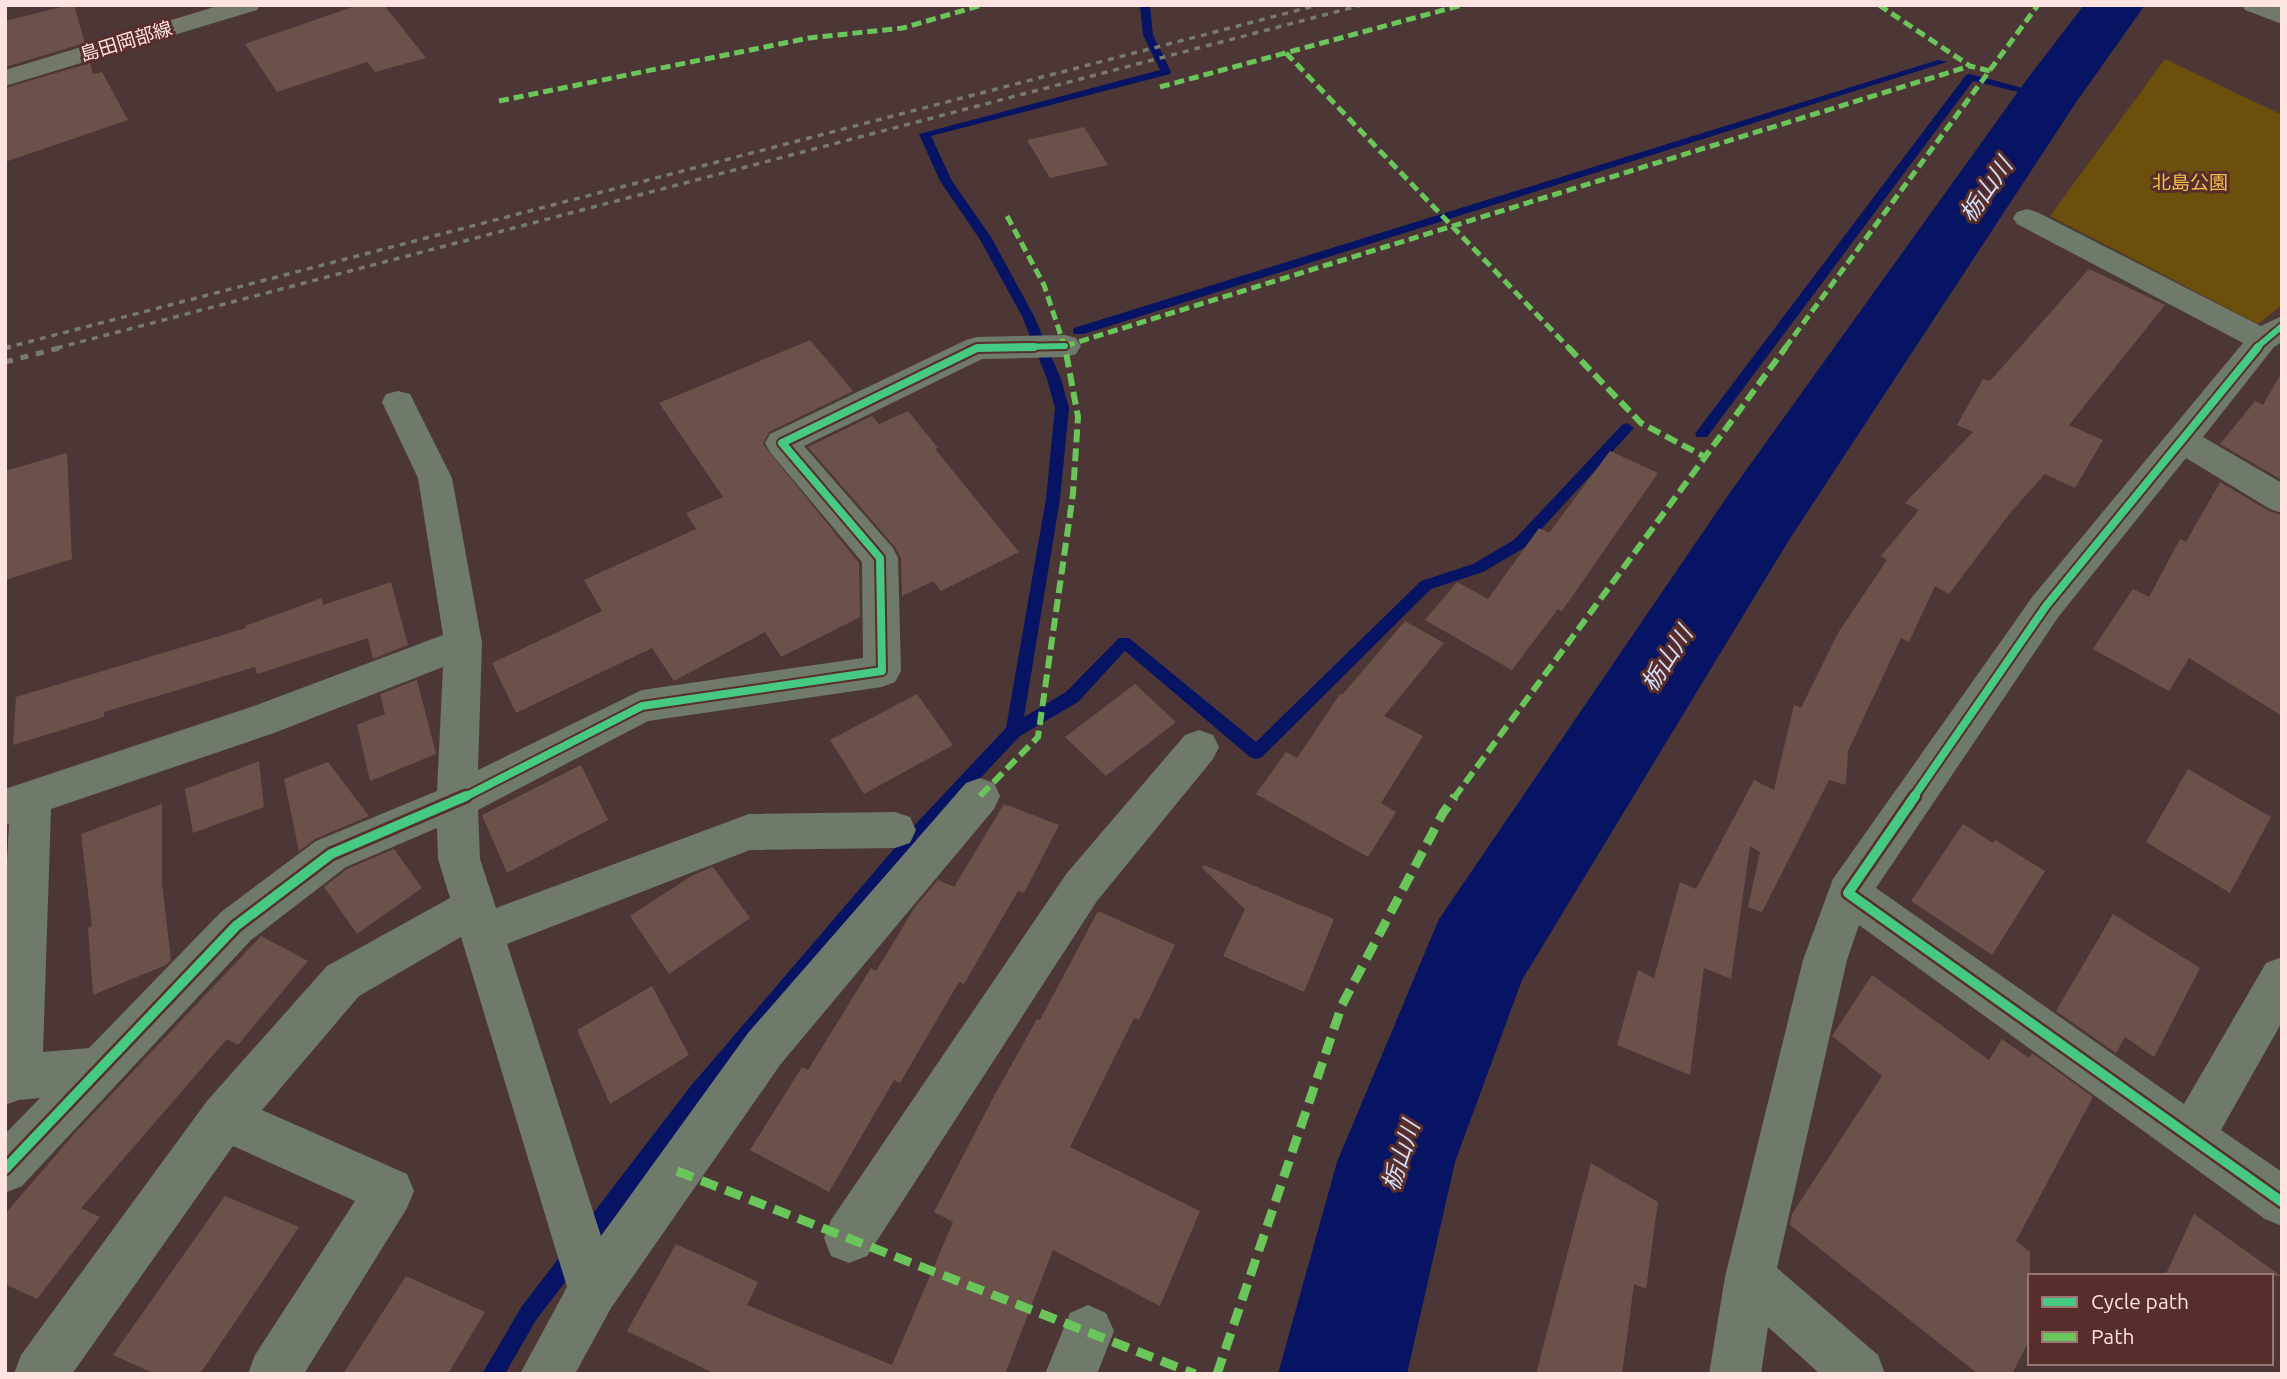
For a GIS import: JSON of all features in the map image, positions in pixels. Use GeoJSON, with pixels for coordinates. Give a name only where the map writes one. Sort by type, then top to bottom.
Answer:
{"type":"FeatureCollection","features":[{"type":"Feature","properties":{"kind":"main road","name":"島田岡部線"},"geometry":{"type":"LineString","coordinates":[[5,78],[248,5]]}},
{"type":"Feature","properties":{"kind":"street"},"geometry":{"type":"LineString","coordinates":[[2254,5],[2282,17]]}},
{"type":"Feature","properties":{"kind":"street"},"geometry":{"type":"LineString","coordinates":[[1735,1374],[1750,1277],[1825,960],[1848,893],[2046,606],[2181,439],[2273,333],[2027,218]]}},
{"type":"Feature","properties":{"kind":"street"},"geometry":{"type":"LineString","coordinates":[[5,1169],[236,926],[331,854],[457,801],[642,706],[882,671],[880,558],[782,443],[978,348],[1065,346]]}},
{"type":"Feature","properties":{"kind":"street"},"geometry":{"type":"LineString","coordinates":[[397,402],[435,478],[463,643],[457,801],[459,859],[593,1290]]}},
{"type":"Feature","properties":{"kind":"street"},"geometry":{"type":"LineString","coordinates":[[2181,439],[2282,500]]}},
{"type":"Feature","properties":{"kind":"street"},"geometry":{"type":"LineString","coordinates":[[99,1070],[12,1079],[18,802],[260,721],[463,643]]}},
{"type":"Feature","properties":{"kind":"street"},"geometry":{"type":"LineString","coordinates":[[849,1238],[1082,887],[1199,747]]}},
{"type":"Feature","properties":{"kind":"street"},"geometry":{"type":"LineString","coordinates":[[546,1374],[593,1290],[764,1049],[980,796]]}},
{"type":"Feature","properties":{"kind":"street"},"geometry":{"type":"LineString","coordinates":[[40,1374],[224,1118],[343,981],[479,920],[749,832],[895,830]]}},
{"type":"Feature","properties":{"kind":"street"},"geometry":{"type":"LineString","coordinates":[[1848,893],[2282,1202]]}},
{"type":"Feature","properties":{"kind":"street"},"geometry":{"type":"LineString","coordinates":[[2190,1137],[2282,978]]}},
{"type":"Feature","properties":{"kind":"street"},"geometry":{"type":"LineString","coordinates":[[224,1118],[390,1191],[274,1374]]}},
{"type":"Feature","properties":{"kind":"street"},"geometry":{"type":"LineString","coordinates":[[1750,1277],[1859,1374]]}},
{"type":"Feature","properties":{"kind":"green space","name":"北島公園"},"geometry":{"type":"Polygon","coordinates":[[[2165,59],[2282,115],[2282,305],[2258,324],[2050,216],[2165,59]]]}},
{"type":"Feature","properties":{"kind":"building"},"geometry":{"type":"Polygon","coordinates":[[[74,5],[85,43],[5,67],[5,21],[74,5]]]}},
{"type":"Feature","properties":{"kind":"building"},"geometry":{"type":"Polygon","coordinates":[[[358,5],[384,5],[426,58],[375,72],[367,62],[277,92],[245,44],[358,5]]]}},
{"type":"Feature","properties":{"kind":"building"},"geometry":{"type":"Polygon","coordinates":[[[90,63],[93,74],[102,72],[128,120],[5,162],[5,88],[90,63]]]}},
{"type":"Feature","properties":{"kind":"building"},"geometry":{"type":"Polygon","coordinates":[[[1084,127],[1108,165],[1050,178],[1027,140],[1084,127]]]}},
{"type":"Feature","properties":{"kind":"building"},"geometry":{"type":"Polygon","coordinates":[[[2089,269],[2165,305],[2069,425],[2103,440],[2075,488],[2045,474],[2010,513],[1949,594],[1935,586],[1909,642],[1901,638],[1848,751],[1846,785],[1829,780],[1762,912],[1748,907],[1760,852],[1750,846],[1731,979],[1704,968],[1690,1075],[1617,1045],[1638,970],[1654,978],[1680,882],[1696,889],[1754,780],[1774,790],[1794,705],[1801,708],[1838,633],[1887,560],[1881,556],[1919,510],[1905,503],[1973,432],[1957,425],[1983,379],[1990,381],[2089,269]]]}},
{"type":"Feature","properties":{"kind":"building"},"geometry":{"type":"Polygon","coordinates":[[[810,340],[853,391],[769,432],[763,444],[859,563],[860,617],[781,657],[765,632],[674,681],[652,648],[516,713],[492,663],[602,611],[584,580],[696,529],[686,513],[723,497],[659,403],[810,340]]]}},
{"type":"Feature","properties":{"kind":"building"},"geometry":{"type":"Polygon","coordinates":[[[2282,372],[2282,480],[2220,444],[2255,401],[2263,405],[2282,372]]]}},
{"type":"Feature","properties":{"kind":"building"},"geometry":{"type":"Polygon","coordinates":[[[908,411],[938,448],[935,449],[1019,552],[941,591],[933,581],[902,596],[901,558],[895,547],[808,447],[872,416],[879,424],[908,411]]]}},
{"type":"Feature","properties":{"kind":"building"},"geometry":{"type":"Polygon","coordinates":[[[1610,451],[1658,473],[1562,611],[1558,609],[1512,670],[1425,620],[1457,582],[1488,599],[1539,528],[1549,533],[1610,451]]]}},
{"type":"Feature","properties":{"kind":"building"},"geometry":{"type":"Polygon","coordinates":[[[67,453],[72,559],[5,580],[5,471],[67,453]]]}},
{"type":"Feature","properties":{"kind":"building"},"geometry":{"type":"Polygon","coordinates":[[[2220,482],[2269,511],[2282,515],[2282,716],[2189,658],[2169,691],[2093,649],[2133,589],[2149,597],[2180,539],[2186,542],[2220,482]]]}},
{"type":"Feature","properties":{"kind":"building"},"geometry":{"type":"Polygon","coordinates":[[[391,582],[408,645],[373,659],[368,638],[257,674],[255,667],[104,712],[104,717],[13,745],[16,697],[246,628],[245,626],[322,598],[323,605],[391,582]]]}},
{"type":"Feature","properties":{"kind":"building"},"geometry":{"type":"Polygon","coordinates":[[[1405,621],[1444,643],[1384,716],[1423,736],[1381,803],[1396,812],[1368,857],[1256,794],[1286,752],[1297,758],[1340,694],[1342,695],[1405,621]]]}},
{"type":"Feature","properties":{"kind":"building"},"geometry":{"type":"Polygon","coordinates":[[[417,680],[436,754],[370,781],[357,725],[385,714],[380,694],[417,680]]]}},
{"type":"Feature","properties":{"kind":"building"},"geometry":{"type":"Polygon","coordinates":[[[1135,684],[1176,722],[1106,776],[1065,737],[1135,684]]]}},
{"type":"Feature","properties":{"kind":"building"},"geometry":{"type":"Polygon","coordinates":[[[917,694],[953,745],[864,794],[830,740],[917,694]]]}},
{"type":"Feature","properties":{"kind":"building"},"geometry":{"type":"Polygon","coordinates":[[[259,761],[264,807],[193,833],[185,789],[259,761]]]}},
{"type":"Feature","properties":{"kind":"building"},"geometry":{"type":"Polygon","coordinates":[[[328,762],[369,816],[315,839],[299,851],[284,779],[328,762]]]}},
{"type":"Feature","properties":{"kind":"building"},"geometry":{"type":"Polygon","coordinates":[[[581,765],[608,820],[507,873],[482,815],[581,765]]]}},
{"type":"Feature","properties":{"kind":"building"},"geometry":{"type":"Polygon","coordinates":[[[2188,769],[2271,817],[2230,893],[2146,842],[2188,769]]]}},
{"type":"Feature","properties":{"kind":"building"},"geometry":{"type":"Polygon","coordinates":[[[162,804],[162,883],[171,960],[166,965],[93,995],[88,928],[92,926],[81,834],[162,804]]]}},
{"type":"Feature","properties":{"kind":"building"},"geometry":{"type":"Polygon","coordinates":[[[1004,804],[1059,825],[1024,893],[1018,891],[964,984],[959,982],[900,1083],[894,1080],[829,1192],[750,1150],[802,1067],[808,1070],[871,968],[876,971],[915,907],[938,880],[954,887],[1004,804]]]}},
{"type":"Feature","properties":{"kind":"building"},"geometry":{"type":"Polygon","coordinates":[[[1963,824],[2045,871],[1992,955],[1911,901],[1963,824]]]}},
{"type":"Feature","properties":{"kind":"building"},"geometry":{"type":"Polygon","coordinates":[[[394,849],[422,888],[357,934],[324,887],[347,869],[394,849]]]}},
{"type":"Feature","properties":{"kind":"building"},"geometry":{"type":"Polygon","coordinates":[[[1204,865],[1334,919],[1304,992],[1223,956],[1245,909],[1202,868],[1204,865]]]}},
{"type":"Feature","properties":{"kind":"building"},"geometry":{"type":"Polygon","coordinates":[[[713,867],[750,918],[669,974],[630,916],[693,875],[713,867]]]}},
{"type":"Feature","properties":{"kind":"building"},"geometry":{"type":"Polygon","coordinates":[[[1098,911],[1175,945],[1139,1020],[1134,1018],[1070,1147],[1200,1211],[1160,1306],[1053,1250],[1005,1374],[715,1374],[627,1331],[676,1244],[758,1282],[747,1305],[892,1365],[953,1222],[934,1212],[993,1098],[1037,1019],[1040,1020],[1098,911]]]}},
{"type":"Feature","properties":{"kind":"building"},"geometry":{"type":"Polygon","coordinates":[[[2113,914],[2200,968],[2154,1057],[2125,1037],[2116,1053],[2056,1011],[2113,914]]]}},
{"type":"Feature","properties":{"kind":"building"},"geometry":{"type":"Polygon","coordinates":[[[261,936],[308,961],[238,1045],[227,1039],[81,1208],[100,1217],[37,1299],[5,1284],[5,1214],[74,1134],[261,936]]]}},
{"type":"Feature","properties":{"kind":"building"},"geometry":{"type":"Polygon","coordinates":[[[1872,975],[1989,1060],[2002,1039],[2029,1058],[2032,1053],[2093,1097],[2016,1241],[2030,1252],[2028,1343],[2012,1374],[1978,1374],[1790,1225],[1792,1214],[1882,1076],[1832,1036],[1872,975]]]}},
{"type":"Feature","properties":{"kind":"building"},"geometry":{"type":"Polygon","coordinates":[[[652,986],[689,1055],[610,1104],[577,1030],[652,986]]]}},
{"type":"Feature","properties":{"kind":"building"},"geometry":{"type":"Polygon","coordinates":[[[1591,1163],[1658,1202],[1646,1289],[1634,1284],[1622,1374],[1536,1374],[1591,1163]]]}},
{"type":"Feature","properties":{"kind":"building"},"geometry":{"type":"Polygon","coordinates":[[[225,1196],[299,1227],[200,1374],[155,1374],[113,1355],[225,1196]]]}},
{"type":"Feature","properties":{"kind":"building"},"geometry":{"type":"Polygon","coordinates":[[[2194,1214],[2281,1276],[2273,1274],[2166,1274],[2194,1214]]]}},
{"type":"Feature","properties":{"kind":"building"},"geometry":{"type":"Polygon","coordinates":[[[406,1276],[485,1312],[448,1374],[343,1374],[406,1276]]]}},
{"type":"Feature","properties":{"kind":"waterway"},"geometry":{"type":"LineString","coordinates":[[1014,731],[1053,499],[1062,408],[1054,379],[1028,316],[985,237],[946,181],[925,134],[1166,72],[1148,35],[1145,5]]}},
{"type":"Feature","properties":{"kind":"waterway","name":"栃山川"},"geometry":{"type":"LineString","coordinates":[[1342,1374],[1396,1162],[1477,955],[1759,517],[2048,96],[2115,5]]}},
{"type":"Feature","properties":{"kind":"waterway"},"geometry":{"type":"LineString","coordinates":[[1079,331],[1942,62]]}},
{"type":"Feature","properties":{"kind":"waterway"},"geometry":{"type":"LineString","coordinates":[[1702,434],[1970,77],[2048,96]]}},
{"type":"Feature","properties":{"kind":"waterway"},"geometry":{"type":"LineString","coordinates":[[1014,731],[1072,697],[1124,642],[1256,752],[1426,585],[1478,568],[1519,544],[1627,428]]}},
{"type":"Feature","properties":{"kind":"waterway"},"geometry":{"type":"LineString","coordinates":[[493,1374],[529,1313],[697,1094],[917,834],[1014,731]]}},
{"type":"Feature","properties":{"kind":"railway"},"geometry":{"type":"LineString","coordinates":[[10,347],[5,348],[1318,5]]}},
{"type":"Feature","properties":{"kind":"railway"},"geometry":{"type":"LineString","coordinates":[[57,348],[1362,5]]}},
{"type":"Feature","properties":{"kind":"railway"},"geometry":{"type":"LineString","coordinates":[[5,362],[63,347]]}},
{"type":"Feature","properties":{"kind":"marked path"},"geometry":{"type":"LineString","coordinates":[[499,101],[809,38],[903,28],[982,5]]}},
{"type":"Feature","properties":{"kind":"marked path"},"geometry":{"type":"LineString","coordinates":[[1160,87],[1462,5]]}},
{"type":"Feature","properties":{"kind":"marked path"},"geometry":{"type":"LineString","coordinates":[[1879,5],[1970,66],[1990,71]]}},
{"type":"Feature","properties":{"kind":"marked path"},"geometry":{"type":"LineString","coordinates":[[1217,1374],[1342,1005],[1443,813],[2038,5]]}},
{"type":"Feature","properties":{"kind":"marked path"},"geometry":{"type":"LineString","coordinates":[[1286,53],[1641,423],[1705,457]]}},
{"type":"Feature","properties":{"kind":"marked path"},"geometry":{"type":"LineString","coordinates":[[1065,346],[1970,66]]}},
{"type":"Feature","properties":{"kind":"marked path"},"geometry":{"type":"LineString","coordinates":[[980,796],[1038,737],[1073,494],[1078,417],[1065,346],[1044,285],[1007,216]]}},
{"type":"Feature","properties":{"kind":"marked path"},"geometry":{"type":"LineString","coordinates":[[677,1171],[1195,1374]]}},
{"type":"Feature","properties":{"kind":"cycle path"},"geometry":{"type":"LineString","coordinates":[[2282,326],[2263,340],[2046,606],[1848,893],[2282,1202]]}},
{"type":"Feature","properties":{"kind":"cycle path"},"geometry":{"type":"LineString","coordinates":[[5,1169],[236,926],[331,854],[457,801],[642,706],[882,671],[880,558],[782,443],[977,348],[1065,346]]}}]}
